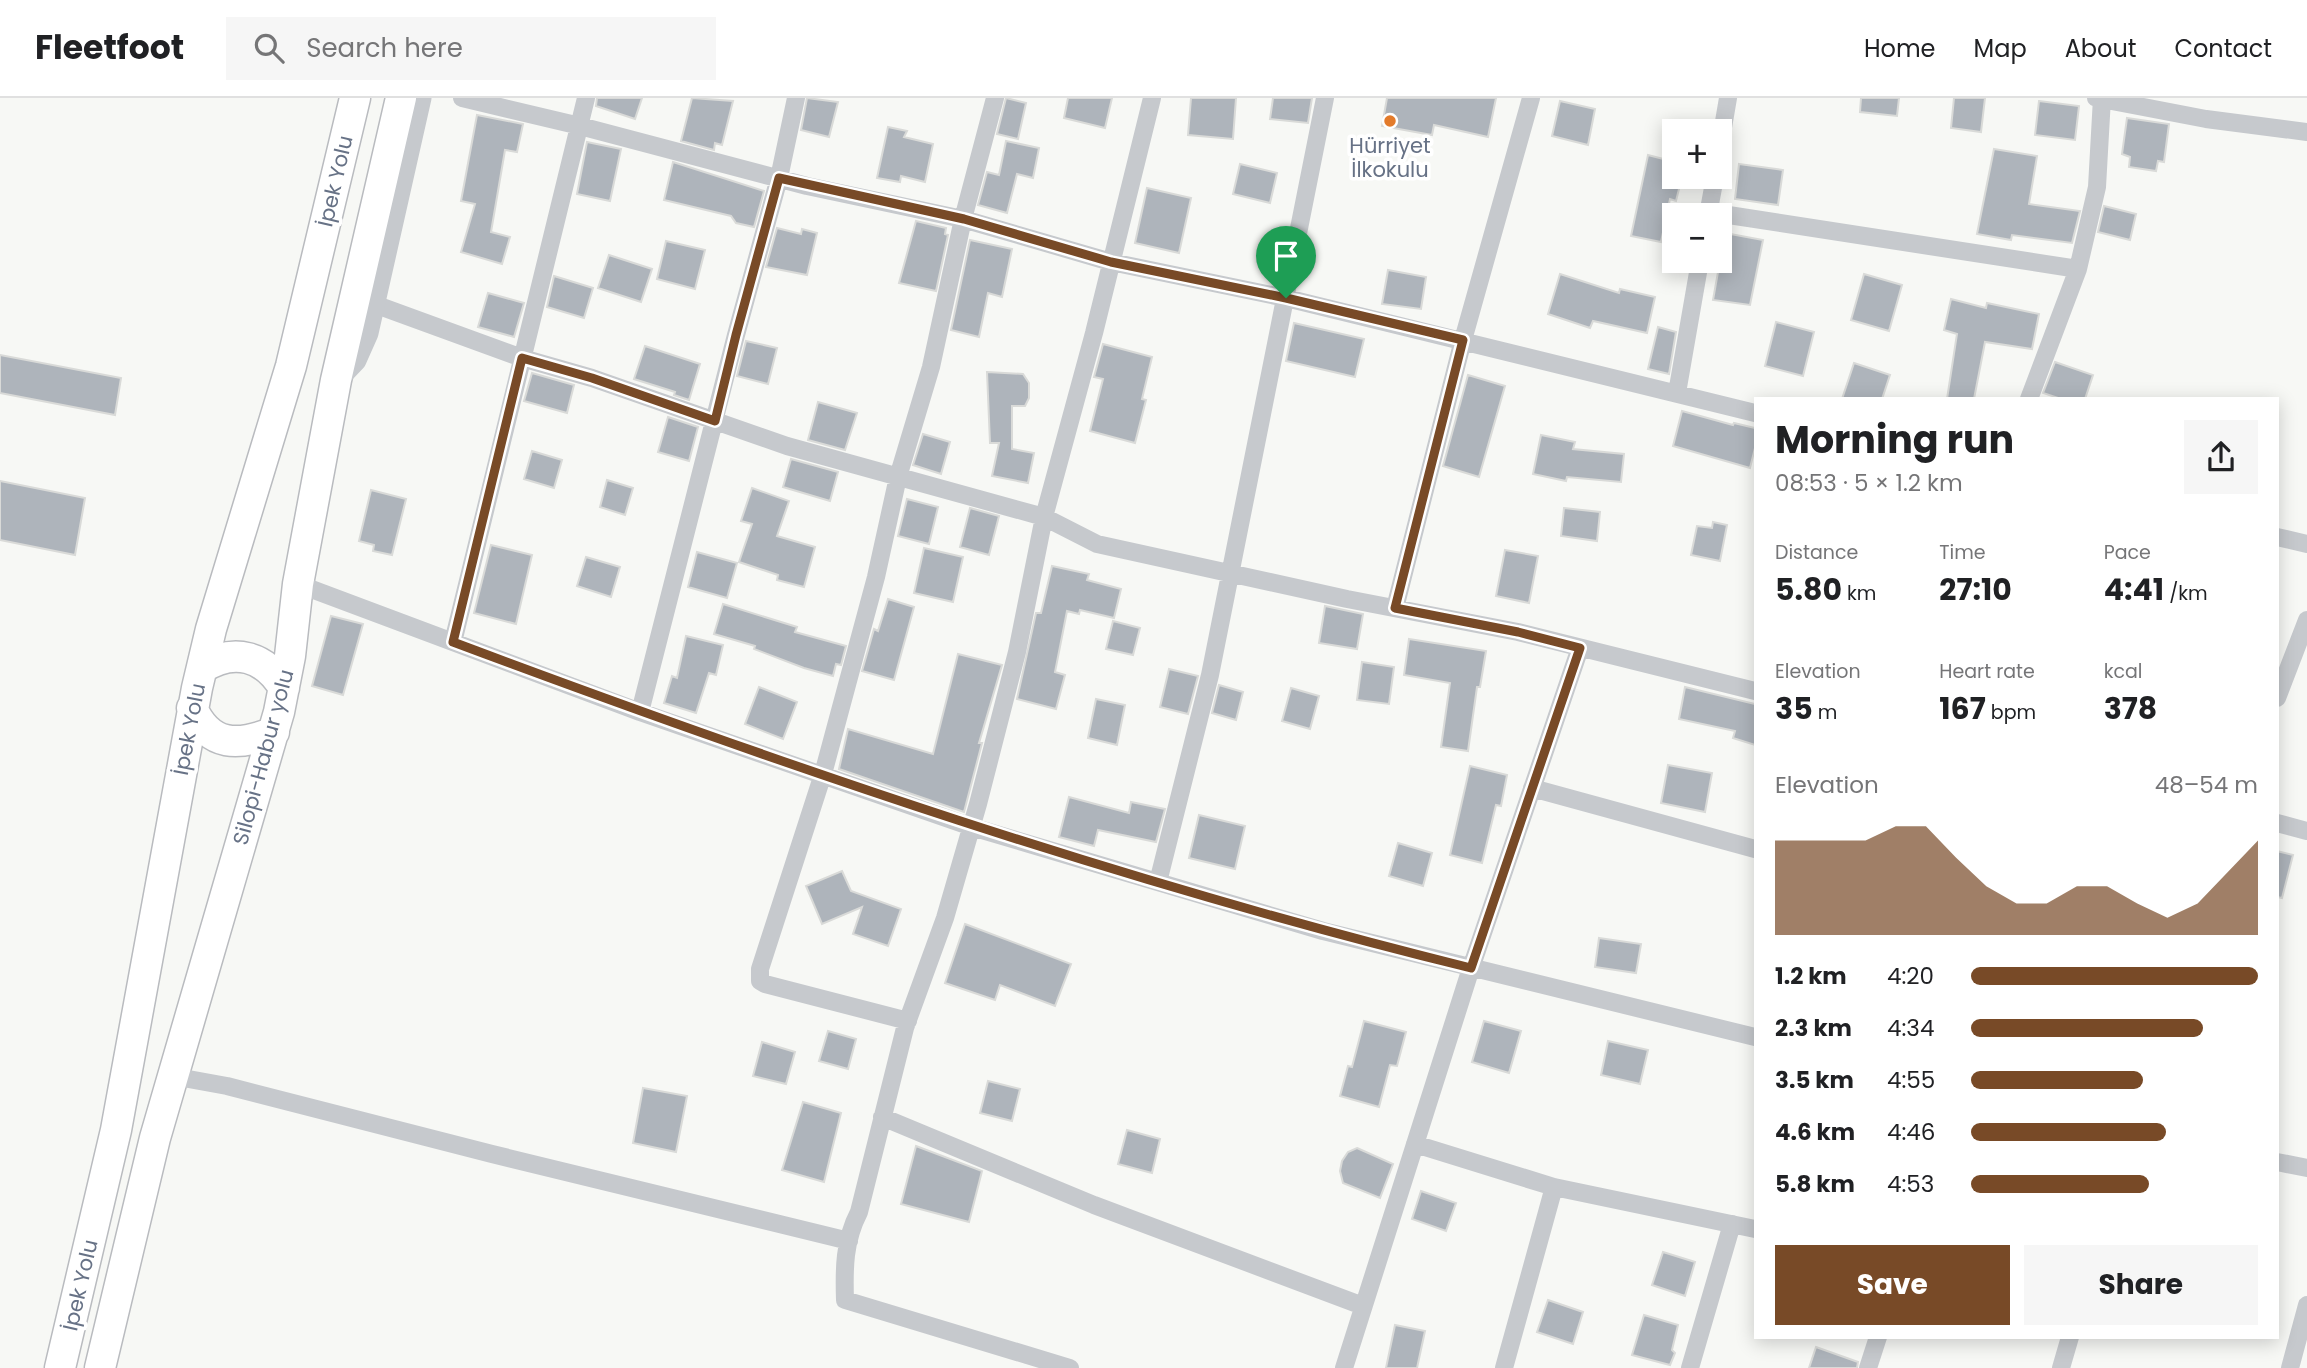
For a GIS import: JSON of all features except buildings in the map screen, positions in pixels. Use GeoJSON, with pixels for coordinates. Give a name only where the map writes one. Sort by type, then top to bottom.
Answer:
{"type":"FeatureCollection","features":[{"type":"Feature","properties":{"kind":"highway","name":"İpek Yolu"},"geometry":{"type":"LineString","coordinates":[[60,1368],[116,1130],[192,708],[291,366],[355,98]]}},
{"type":"Feature","properties":{"kind":"highway","name":"Silopi-Habur yolu"},"geometry":{"type":"LineString","coordinates":[[100,1368],[136,1211],[172,1076],[274,732],[284,688],[298,584],[336,380],[364,301],[401,98]]}},
{"type":"Feature","properties":{"kind":"highway"},"geometry":{"type":"LineString","coordinates":[[202,668],[223,657],[248,657],[269,668],[284,688]]}},
{"type":"Feature","properties":{"kind":"highway"},"geometry":{"type":"LineString","coordinates":[[192,708],[206,729],[229,741],[242,742],[274,732]]}},
{"type":"Feature","properties":{"kind":"street"},"geometry":{"type":"LineString","coordinates":[[420,98],[364,301],[522,358],[592,378],[787,446],[1044,517],[1097,544],[1518,632],[1754,691]]}},
{"type":"Feature","properties":{"kind":"street"},"geometry":{"type":"LineString","coordinates":[[462,98],[779,178],[964,219],[1111,262],[1286,298],[1754,413]]}},
{"type":"Feature","properties":{"kind":"street"},"geometry":{"type":"LineString","coordinates":[[453,642],[586,98]]}},
{"type":"Feature","properties":{"kind":"street"},"geometry":{"type":"LineString","coordinates":[[640,712],[779,178],[796,98]]}},
{"type":"Feature","properties":{"kind":"street"},"geometry":{"type":"LineString","coordinates":[[908,1021],[760,981],[760,969],[823,774],[876,578],[898,477],[931,367],[964,219],[995,98]]}},
{"type":"Feature","properties":{"kind":"street"},"geometry":{"type":"LineString","coordinates":[[1070,1368],[845,1300],[844,1258],[908,1021],[945,918],[972,827],[1017,652],[1044,517],[1152,98]]}},
{"type":"Feature","properties":{"kind":"street"},"geometry":{"type":"LineString","coordinates":[[1158,882],[1210,675],[1325,98]]}},
{"type":"Feature","properties":{"kind":"street"},"geometry":{"type":"LineString","coordinates":[[1395,608],[1463,340],[1531,98]]}},
{"type":"Feature","properties":{"kind":"street"},"geometry":{"type":"LineString","coordinates":[[1724,119],[1728,98]]}},
{"type":"Feature","properties":{"kind":"street"},"geometry":{"type":"LineString","coordinates":[[2096,98],[2206,120],[2307,132]]}},
{"type":"Feature","properties":{"kind":"street"},"geometry":{"type":"LineString","coordinates":[[2030,397],[2078,269],[2097,187],[2101,98]]}},
{"type":"Feature","properties":{"kind":"street"},"geometry":{"type":"LineString","coordinates":[[1732,218],[2078,269]]}},
{"type":"Feature","properties":{"kind":"street"},"geometry":{"type":"LineString","coordinates":[[1677,393],[1698,273]]}},
{"type":"Feature","properties":{"kind":"street"},"geometry":{"type":"LineString","coordinates":[[2279,537],[2307,544]]}},
{"type":"Feature","properties":{"kind":"street"},"geometry":{"type":"LineString","coordinates":[[298,584],[640,712],[972,827],[1323,932],[1754,1037]]}},
{"type":"Feature","properties":{"kind":"street"},"geometry":{"type":"LineString","coordinates":[[2279,693],[2307,620]]}},
{"type":"Feature","properties":{"kind":"street"},"geometry":{"type":"LineString","coordinates":[[1344,1368],[1471,968],[1580,648]]}},
{"type":"Feature","properties":{"kind":"street"},"geometry":{"type":"LineString","coordinates":[[1532,788],[1754,849]]}},
{"type":"Feature","properties":{"kind":"street"},"geometry":{"type":"LineString","coordinates":[[2279,824],[2307,831]]}},
{"type":"Feature","properties":{"kind":"street"},"geometry":{"type":"LineString","coordinates":[[172,1076],[227,1086],[505,1158],[849,1241]]}},
{"type":"Feature","properties":{"kind":"street"},"geometry":{"type":"LineString","coordinates":[[882,1117],[1094,1205],[1363,1306]]}},
{"type":"Feature","properties":{"kind":"street"},"geometry":{"type":"LineString","coordinates":[[1415,1144],[1554,1187],[1754,1229]]}},
{"type":"Feature","properties":{"kind":"street"},"geometry":{"type":"LineString","coordinates":[[2279,1162],[2307,1168]]}},
{"type":"Feature","properties":{"kind":"street"},"geometry":{"type":"LineString","coordinates":[[1504,1368],[1554,1187]]}},
{"type":"Feature","properties":{"kind":"street"},"geometry":{"type":"LineString","coordinates":[[1690,1368],[1732,1224]]}},
{"type":"Feature","properties":{"kind":"street"},"geometry":{"type":"LineString","coordinates":[[2290,1368],[2307,1305]]}},
{"type":"Feature","properties":{"kind":"street"},"geometry":{"type":"LineString","coordinates":[[1868,1368],[1877,1339]]}},
{"type":"Feature","properties":{"kind":"street"},"geometry":{"type":"LineString","coordinates":[[2061,1368],[2069,1339]]}},
{"type":"Feature","properties":{"kind":"place","name":"Hürriyet İlkokulu"},"geometry":{"type":"Point","coordinates":[1390,121]}},
{"type":"Feature","properties":{"kind":"route"},"geometry":{"type":"LineString","coordinates":[[779,178],[964,219],[1111,262],[1286,298],[1463,340],[1395,608],[1518,632],[1580,648],[1471,968],[1323,932],[972,827],[640,712],[453,642],[522,358],[592,378],[715,421],[779,178]]}}]}
